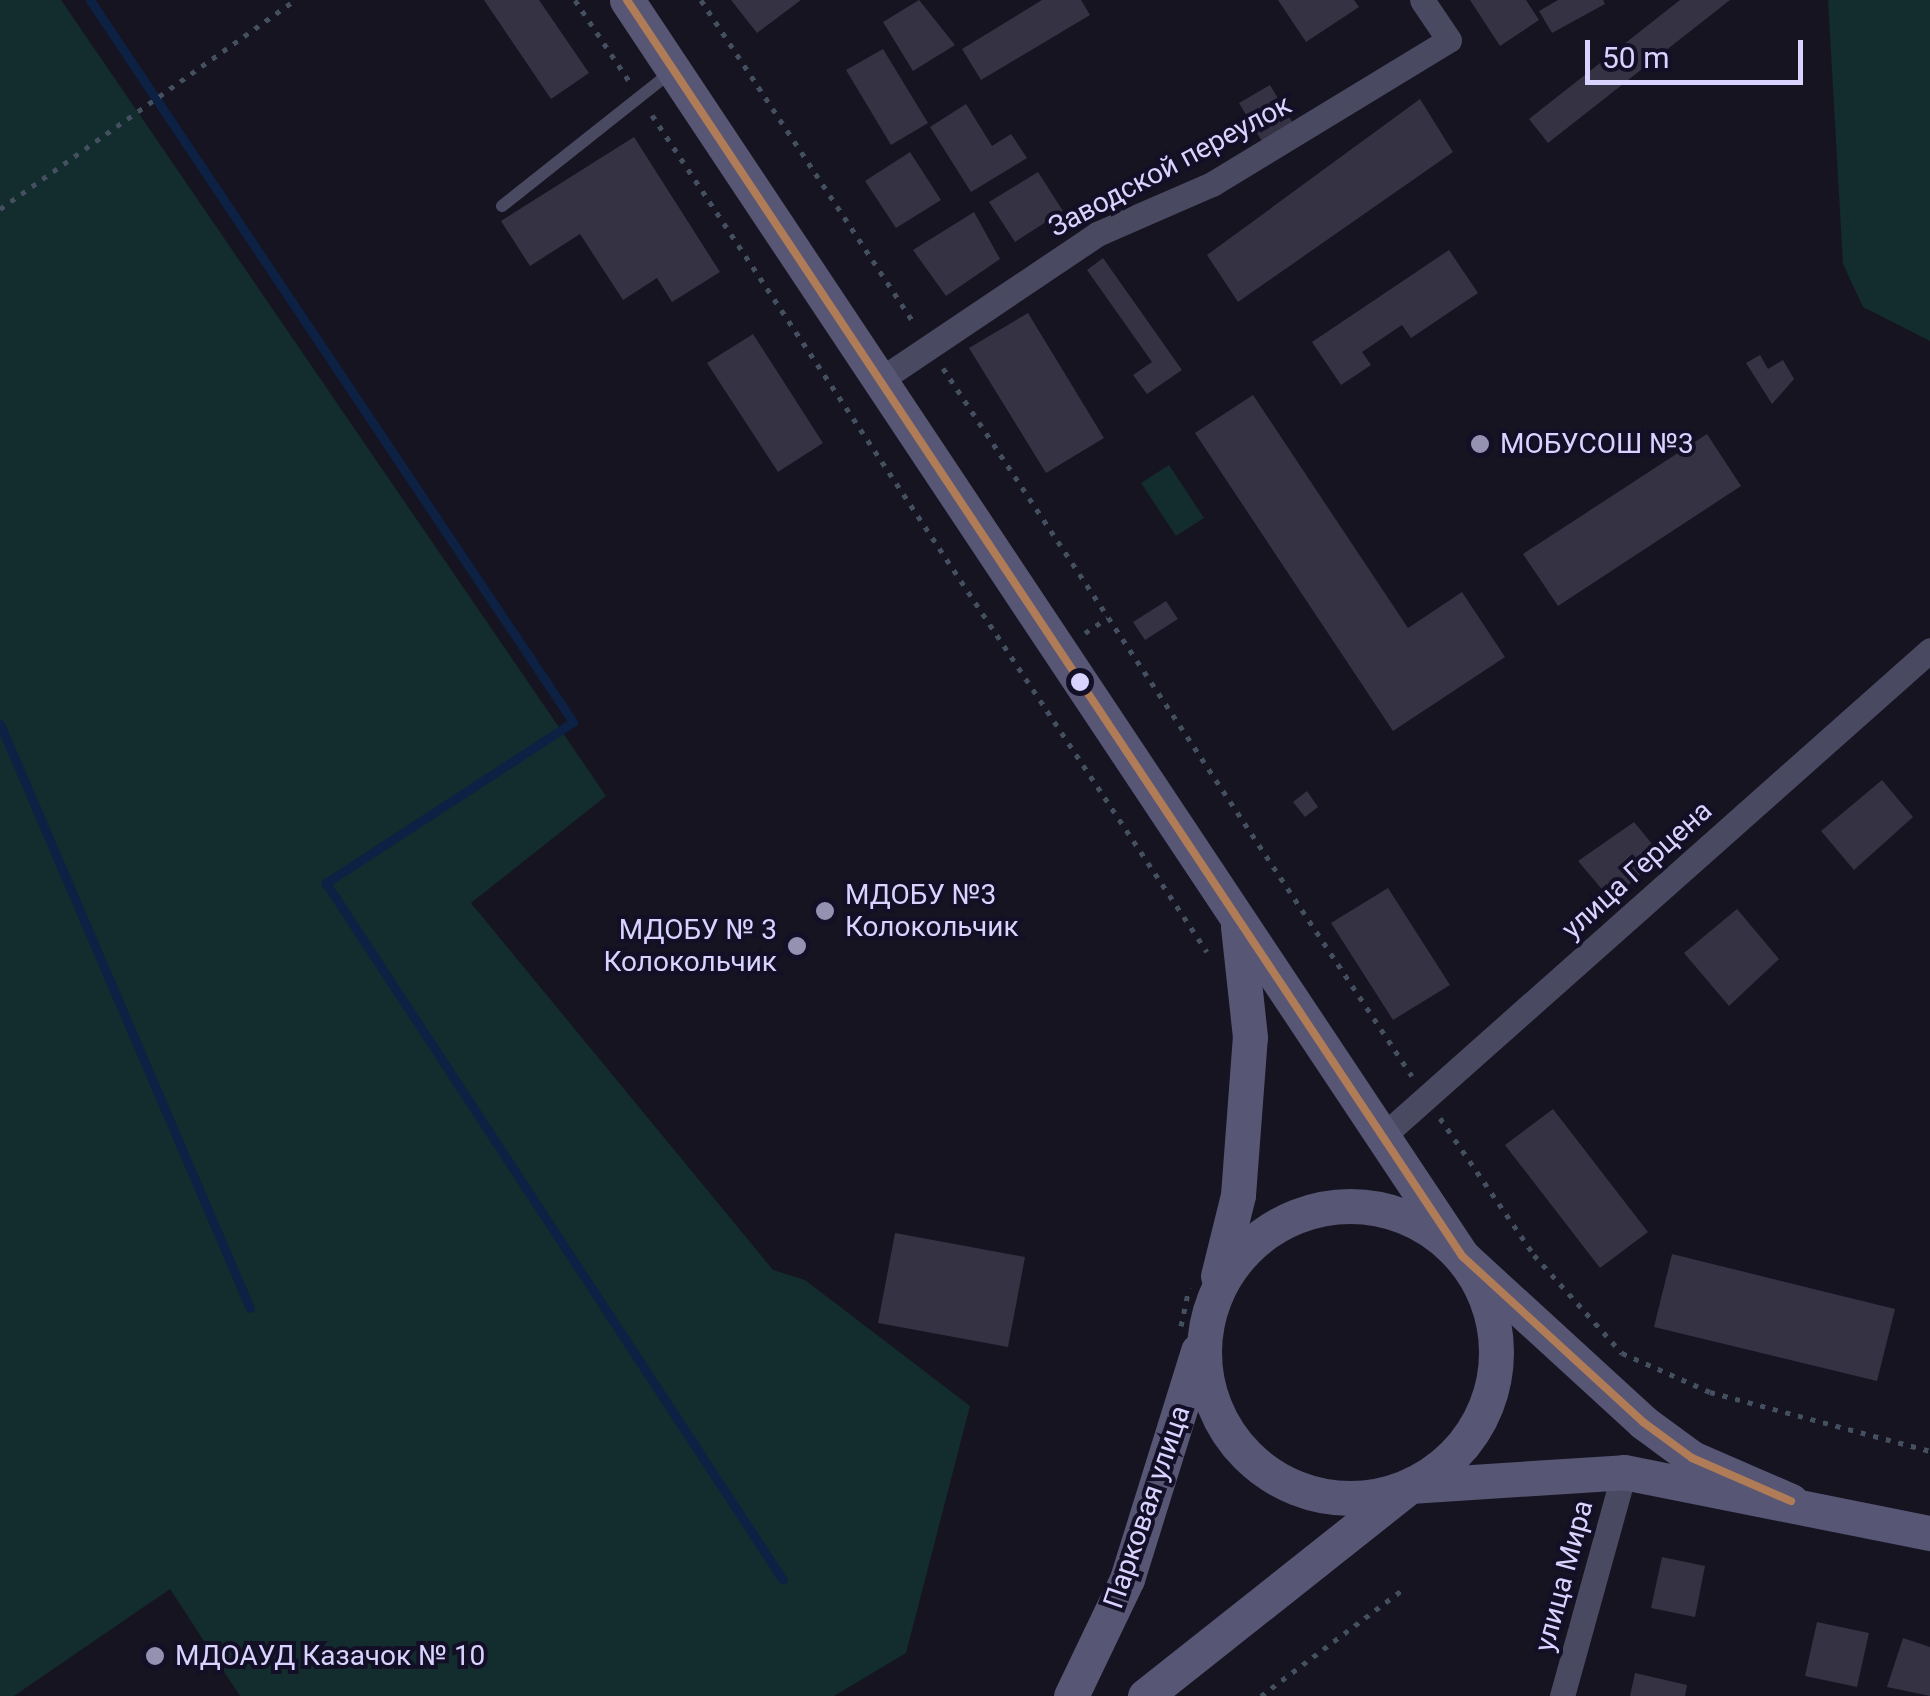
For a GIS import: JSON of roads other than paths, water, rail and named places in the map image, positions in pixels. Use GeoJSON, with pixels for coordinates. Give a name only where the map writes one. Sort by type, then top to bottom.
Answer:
{"type":"FeatureCollection","features":[{"type":"Feature","properties":{"kind":"main road"},"geometry":{"type":"LineString","coordinates":[[627,0],[883,378],[1384,1135],[1462,1256],[1495,1326],[1488,1403],[1470,1438],[1145,1696]]}},
{"type":"Feature","properties":{"kind":"main road"},"geometry":{"type":"LineString","coordinates":[[1234,910],[1250,1037],[1238,1195],[1209,1312],[1207,1386],[1249,1459],[1325,1496],[1410,1486],[1624,1472],[1791,1502],[1930,1533]]}},
{"type":"Feature","properties":{"kind":"main road"},"geometry":{"type":"LineString","coordinates":[[1209,1312],[1244,1251],[1313,1210],[1394,1212],[1462,1256],[1643,1422],[1692,1458],[1791,1502]]}},
{"type":"Feature","properties":{"kind":"main road","name":"Парковая улица"},"geometry":{"type":"LineString","coordinates":[[1071,1696],[1152,1510],[1209,1312]]}},
{"type":"Feature","properties":{"kind":"street","name":"Заводской переулок"},"geometry":{"type":"LineString","coordinates":[[883,378],[1097,234],[1212,184],[1450,40],[1422,0]]}},
{"type":"Feature","properties":{"kind":"street","name":"улица Герцена"},"geometry":{"type":"LineString","coordinates":[[1384,1135],[1930,650]]}},
{"type":"Feature","properties":{"kind":"street","name":"улица Мира"},"geometry":{"type":"LineString","coordinates":[[1562,1696],[1624,1472]]}},
{"type":"Feature","properties":{"kind":"lane"},"geometry":{"type":"LineString","coordinates":[[502,206],[673,70]]}},
{"type":"Feature","properties":{"kind":"waterway"},"geometry":{"type":"LineString","coordinates":[[90,0],[573,722],[326,883],[783,1580]]}},
{"type":"Feature","properties":{"kind":"waterway"},"geometry":{"type":"LineString","coordinates":[[0,724],[250,1308]]}},
{"type":"Feature","properties":{"kind":"place","name":"МОБУСОШ №3"},"geometry":{"type":"Point","coordinates":[1480,444]}},
{"type":"Feature","properties":{"kind":"place","name":"МДОБУ №3 Колокольчик"},"geometry":{"type":"Point","coordinates":[825,911]}},
{"type":"Feature","properties":{"kind":"place","name":"МДОБУ № 3 Колокольчик"},"geometry":{"type":"Point","coordinates":[797,946]}},
{"type":"Feature","properties":{"kind":"place","name":"МДОАУД Казачок № 10"},"geometry":{"type":"Point","coordinates":[155,1656]}}]}
